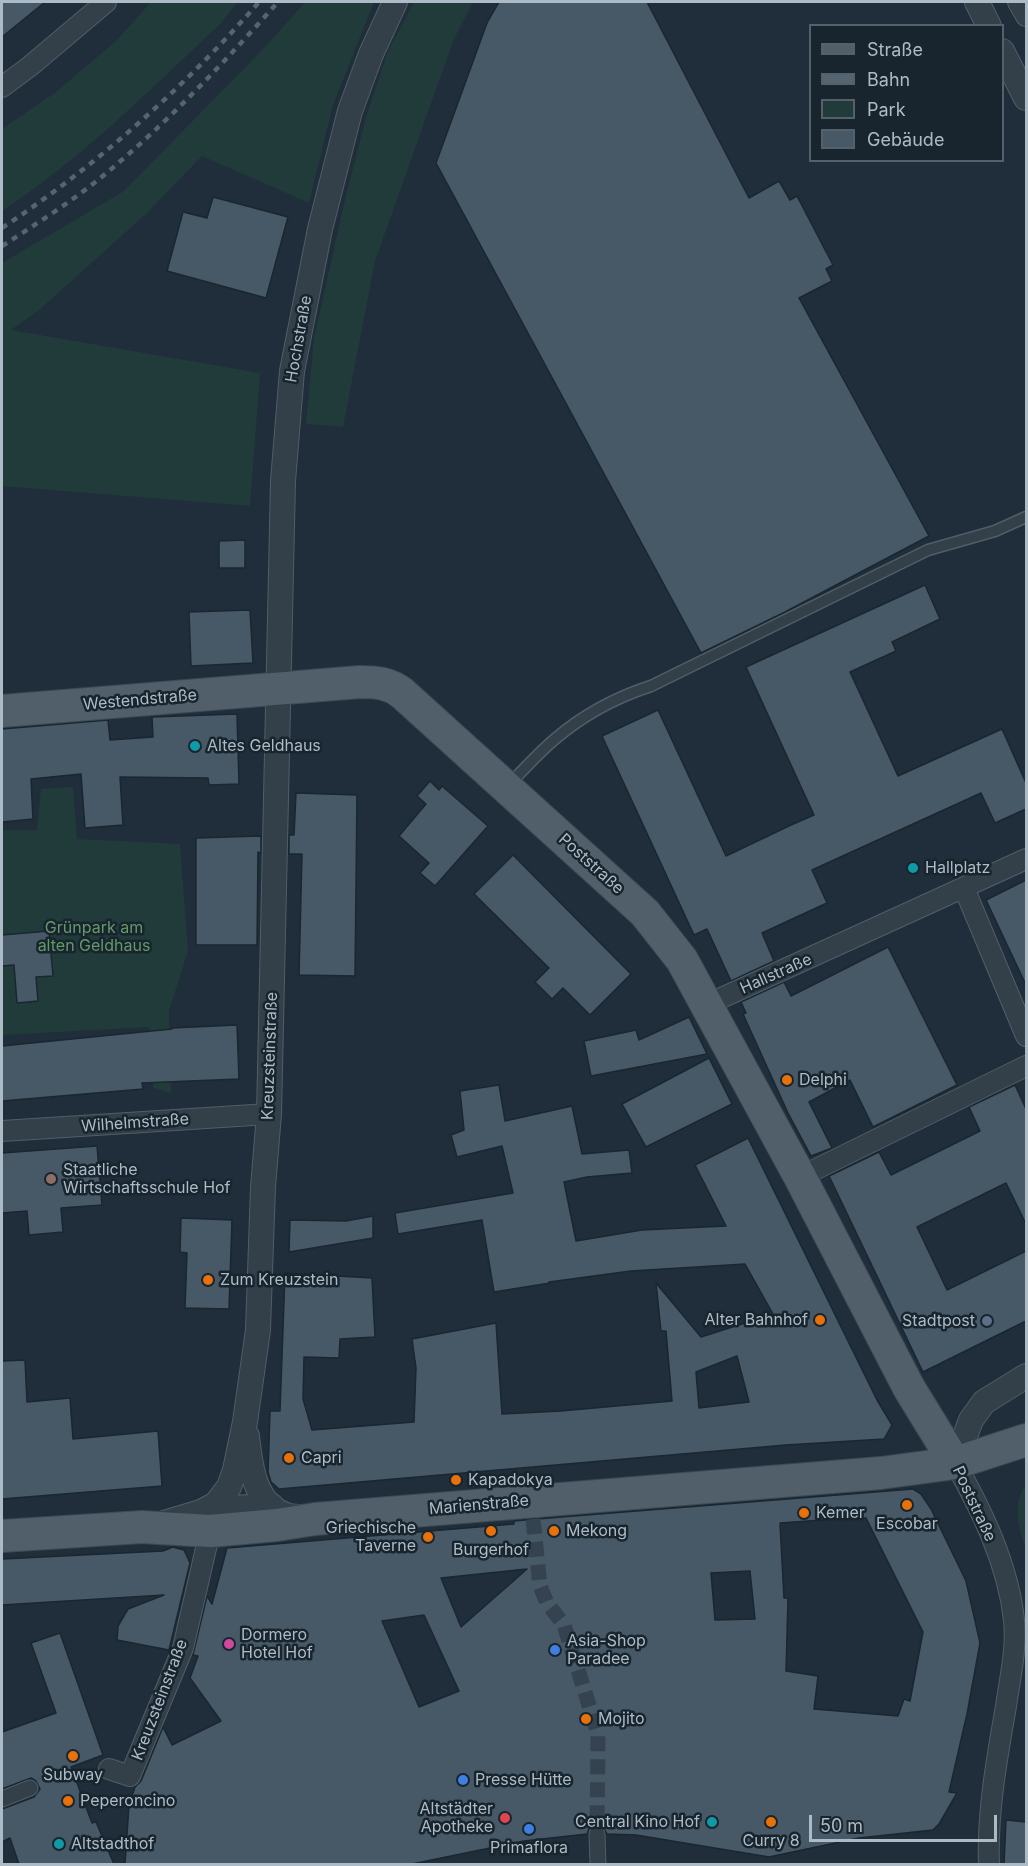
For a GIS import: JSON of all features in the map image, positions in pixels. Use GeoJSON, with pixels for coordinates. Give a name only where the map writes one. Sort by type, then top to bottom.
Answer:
{"type":"FeatureCollection","features":[{"type":"Feature","properties":{"kind":"main road","name":"Poststraße"},"geometry":{"type":"LineString","coordinates":[[279,689],[373,682],[394,688],[645,913],[682,960],[800,1178],[909,1388],[956,1462]]}},
{"type":"Feature","properties":{"kind":"main road","name":"Westendstraße"},"geometry":{"type":"LineString","coordinates":[[2,711],[279,689]]}},
{"type":"Feature","properties":{"kind":"main road","name":"Marienstraße"},"geometry":{"type":"LineString","coordinates":[[2,1536],[142,1527],[209,1520],[277,1525],[315,1519],[532,1510],[880,1473],[956,1462],[1026,1440]]}},
{"type":"Feature","properties":{"kind":"street"},"geometry":{"type":"LineString","coordinates":[[2,87],[30,67],[106,2]]}},
{"type":"Feature","properties":{"kind":"street","name":"Hochstraße"},"geometry":{"type":"LineString","coordinates":[[279,689],[283,480],[292,370],[320,229],[350,111],[370,54],[395,2]]}},
{"type":"Feature","properties":{"kind":"street"},"geometry":{"type":"LineString","coordinates":[[977,2],[989,24]]}},
{"type":"Feature","properties":{"kind":"street"},"geometry":{"type":"LineString","coordinates":[[1018,2],[1026,16]]}},
{"type":"Feature","properties":{"kind":"street"},"geometry":{"type":"LineString","coordinates":[[1004,55],[1026,98]]}},
{"type":"Feature","properties":{"kind":"street","name":"Kreuzsteinstraße"},"geometry":{"type":"LineString","coordinates":[[109,1769],[130,1776],[183,1648],[209,1520],[229,1487],[245,1422],[258,1330],[263,1187],[269,1114],[279,689]]}},
{"type":"Feature","properties":{"kind":"street"},"geometry":{"type":"LineString","coordinates":[[1020,862],[964,888],[1026,1036]]}},
{"type":"Feature","properties":{"kind":"street","name":"Hallstraße"},"geometry":{"type":"LineString","coordinates":[[706,1005],[964,888]]}},
{"type":"Feature","properties":{"kind":"street"},"geometry":{"type":"LineString","coordinates":[[800,1178],[1026,1066]]}},
{"type":"Feature","properties":{"kind":"street","name":"Wilhelmstraße"},"geometry":{"type":"LineString","coordinates":[[2,1131],[269,1114]]}},
{"type":"Feature","properties":{"kind":"street"},"geometry":{"type":"LineString","coordinates":[[956,1462],[971,1420],[984,1402],[1026,1376]]}},
{"type":"Feature","properties":{"kind":"street","name":"Kreuzsteinstraße"},"geometry":{"type":"LineString","coordinates":[[245,1422],[254,1479],[272,1506]]}},
{"type":"Feature","properties":{"kind":"street","name":"Poststraße"},"geometry":{"type":"LineString","coordinates":[[956,1462],[972,1492],[1001,1561],[1014,1621],[1014,1649],[988,1833],[989,1864]]}},
{"type":"Feature","properties":{"kind":"street"},"geometry":{"type":"LineString","coordinates":[[209,1520],[272,1506],[285,1515],[315,1519]]}},
{"type":"Feature","properties":{"kind":"street"},"geometry":{"type":"LineString","coordinates":[[2,1798],[30,1788]]}},
{"type":"Feature","properties":{"kind":"street"},"geometry":{"type":"LineString","coordinates":[[597,1834],[598,1864]]}},
{"type":"Feature","properties":{"kind":"lane"},"geometry":{"type":"LineString","coordinates":[[506,787],[555,738],[589,714],[627,694],[651,686],[928,550],[995,531],[1026,516]]}},
{"type":"Feature","properties":{"kind":"green space"},"geometry":{"type":"Polygon","coordinates":[[[151,2],[238,2],[220,24],[88,146],[2,211],[2,129],[56,92],[116,41],[151,2]]]}},
{"type":"Feature","properties":{"kind":"green space"},"geometry":{"type":"Polygon","coordinates":[[[305,2],[374,2],[333,105],[309,203],[202,156],[146,214],[39,310],[11,330],[260,373],[250,506],[2,486],[2,263],[124,191],[269,43],[305,2]]]}},
{"type":"Feature","properties":{"kind":"green space"},"geometry":{"type":"Polygon","coordinates":[[[414,2],[473,2],[454,39],[375,261],[343,427],[306,424],[314,338],[366,117],[388,51],[414,2]]]}},
{"type":"Feature","properties":{"kind":"green space","name":"Grünpark am alten Geldhaus"},"geometry":{"type":"Polygon","coordinates":[[[73,787],[77,839],[180,844],[188,951],[169,1011],[171,1093],[153,1088],[149,1027],[2,1035],[2,830],[37,830],[41,789],[73,787]]]}},
{"type":"Feature","properties":{"kind":"green space"},"geometry":{"type":"Polygon","coordinates":[[[1026,1485],[1026,1549],[1019,1525],[1018,1509],[1021,1493],[1026,1485]]]}},
{"type":"Feature","properties":{"kind":"building"},"geometry":{"type":"Polygon","coordinates":[[[2,2],[45,2],[2,37],[2,2]]]}},
{"type":"Feature","properties":{"kind":"building"},"geometry":{"type":"Polygon","coordinates":[[[499,2],[647,2],[749,198],[779,181],[790,200],[797,196],[833,265],[826,269],[832,281],[799,298],[929,536],[785,612],[701,653],[436,163],[487,23],[499,2]]]}},
{"type":"Feature","properties":{"kind":"building"},"geometry":{"type":"Polygon","coordinates":[[[213,197],[288,217],[266,298],[167,271],[183,212],[207,218],[213,197]]]}},
{"type":"Feature","properties":{"kind":"building"},"geometry":{"type":"Polygon","coordinates":[[[245,540],[245,568],[219,568],[219,541],[245,540]]]}},
{"type":"Feature","properties":{"kind":"building"},"geometry":{"type":"Polygon","coordinates":[[[925,585],[940,619],[892,642],[896,651],[850,672],[898,776],[1002,729],[1026,783],[1026,809],[995,823],[981,793],[812,870],[827,903],[762,933],[774,961],[731,981],[707,929],[694,935],[602,736],[658,710],[726,856],[814,815],[746,667],[925,585]]]}},
{"type":"Feature","properties":{"kind":"building"},"geometry":{"type":"Polygon","coordinates":[[[250,610],[253,663],[191,666],[189,612],[250,610]]]}},
{"type":"Feature","properties":{"kind":"building"},"geometry":{"type":"Polygon","coordinates":[[[237,714],[239,784],[209,785],[208,778],[120,777],[123,825],[85,828],[81,774],[31,779],[33,819],[2,822],[2,729],[108,720],[110,740],[153,737],[152,717],[237,714]]]}},
{"type":"Feature","properties":{"kind":"building"},"geometry":{"type":"Polygon","coordinates":[[[430,781],[439,790],[442,786],[488,826],[435,886],[420,873],[429,863],[399,836],[426,804],[417,796],[430,781]]]}},
{"type":"Feature","properties":{"kind":"building"},"geometry":{"type":"Polygon","coordinates":[[[296,793],[357,795],[355,976],[299,975],[302,854],[289,854],[289,835],[294,835],[296,793]]]}},
{"type":"Feature","properties":{"kind":"building"},"geometry":{"type":"Polygon","coordinates":[[[261,836],[261,853],[258,852],[257,945],[196,945],[196,838],[261,836]]]}},
{"type":"Feature","properties":{"kind":"building"},"geometry":{"type":"Polygon","coordinates":[[[513,855],[631,974],[590,1015],[563,988],[552,999],[535,982],[549,968],[474,894],[513,855]]]}},
{"type":"Feature","properties":{"kind":"building"},"geometry":{"type":"Polygon","coordinates":[[[1026,880],[1026,985],[986,900],[1026,880]]]}},
{"type":"Feature","properties":{"kind":"building"},"geometry":{"type":"Polygon","coordinates":[[[49,931],[53,976],[36,977],[38,1001],[17,1003],[14,965],[2,966],[2,935],[49,931]]]}},
{"type":"Feature","properties":{"kind":"building"},"geometry":{"type":"Polygon","coordinates":[[[888,947],[957,1085],[873,1127],[850,1080],[809,1102],[832,1148],[811,1156],[788,1113],[743,1014],[746,1013],[741,1002],[784,982],[791,996],[888,947]]]}},
{"type":"Feature","properties":{"kind":"building"},"geometry":{"type":"Polygon","coordinates":[[[689,1017],[707,1054],[591,1076],[584,1041],[636,1030],[639,1040],[689,1017]]]}},
{"type":"Feature","properties":{"kind":"building"},"geometry":{"type":"Polygon","coordinates":[[[237,1025],[239,1079],[142,1083],[143,1089],[2,1101],[2,1046],[172,1028],[237,1025]]]}},
{"type":"Feature","properties":{"kind":"building"},"geometry":{"type":"Polygon","coordinates":[[[709,1058],[732,1104],[646,1147],[622,1104],[709,1058]]]}},
{"type":"Feature","properties":{"kind":"building"},"geometry":{"type":"Polygon","coordinates":[[[499,1085],[505,1121],[572,1106],[582,1154],[629,1150],[632,1173],[587,1177],[564,1182],[576,1241],[642,1230],[726,1226],[695,1165],[748,1138],[877,1400],[892,1425],[884,1439],[786,1445],[279,1489],[271,1482],[268,1472],[270,1411],[280,1411],[285,1273],[372,1278],[375,1337],[340,1339],[339,1358],[304,1357],[303,1399],[312,1430],[414,1422],[416,1368],[412,1339],[496,1323],[502,1414],[561,1411],[672,1401],[666,1331],[661,1331],[656,1283],[701,1337],[773,1314],[745,1264],[631,1271],[494,1292],[482,1220],[398,1234],[395,1213],[513,1193],[502,1146],[457,1157],[451,1135],[464,1130],[460,1091],[499,1085]],[[737,1356],[696,1372],[699,1408],[749,1402],[737,1356]]]}},
{"type":"Feature","properties":{"kind":"building"},"geometry":{"type":"Polygon","coordinates":[[[1015,1085],[1026,1109],[1026,1224],[1006,1183],[917,1227],[947,1290],[1026,1251],[1026,1321],[923,1372],[829,1176],[879,1152],[891,1175],[980,1131],[969,1107],[1015,1085]]]}},
{"type":"Feature","properties":{"kind":"building","name":"Staatliche Wirtschaftsschule Hof"},"geometry":{"type":"Polygon","coordinates":[[[97,1146],[102,1205],[61,1208],[63,1232],[29,1235],[27,1211],[2,1213],[2,1153],[97,1146]]]}},
{"type":"Feature","properties":{"kind":"building"},"geometry":{"type":"Polygon","coordinates":[[[373,1216],[373,1238],[289,1252],[290,1220],[346,1221],[373,1216]]]}},
{"type":"Feature","properties":{"kind":"building","name":"Zum Kreuzstein"},"geometry":{"type":"Polygon","coordinates":[[[181,1218],[232,1220],[229,1309],[185,1308],[187,1253],[180,1252],[181,1218]]]}},
{"type":"Feature","properties":{"kind":"building"},"geometry":{"type":"Polygon","coordinates":[[[25,1360],[27,1402],[70,1398],[73,1439],[158,1431],[162,1486],[2,1499],[2,1361],[25,1360]]]}},
{"type":"Feature","properties":{"kind":"building"},"geometry":{"type":"Polygon","coordinates":[[[913,1489],[921,1494],[931,1509],[966,1581],[980,1643],[949,1792],[957,1793],[933,1830],[859,1838],[769,1857],[636,1835],[607,1834],[602,1826],[596,1824],[589,1829],[587,1834],[524,1841],[412,1864],[125,1864],[129,1805],[163,1727],[172,1745],[221,1721],[190,1678],[198,1656],[193,1655],[207,1596],[212,1604],[227,1548],[514,1524],[514,1521],[913,1489]],[[866,1518],[780,1523],[784,1598],[788,1598],[786,1671],[818,1676],[814,1709],[898,1716],[904,1699],[910,1701],[923,1632],[866,1518]],[[527,1569],[441,1578],[461,1627],[527,1569]],[[750,1571],[711,1573],[715,1620],[755,1619],[750,1571]],[[424,1615],[382,1621],[419,1707],[459,1691],[424,1615]]]}},
{"type":"Feature","properties":{"kind":"building"},"geometry":{"type":"Polygon","coordinates":[[[173,1547],[184,1550],[190,1563],[169,1650],[117,1640],[118,1626],[128,1609],[164,1595],[2,1605],[2,1559],[163,1551],[173,1547]]]}},
{"type":"Feature","properties":{"kind":"building"},"geometry":{"type":"Polygon","coordinates":[[[60,1633],[103,1755],[71,1767],[92,1823],[96,1822],[114,1864],[19,1864],[10,1838],[2,1842],[2,1809],[34,1797],[40,1789],[36,1781],[31,1778],[2,1789],[2,1732],[56,1713],[31,1643],[60,1633]]]}},
{"type":"Feature","properties":{"kind":"building"},"geometry":{"type":"Polygon","coordinates":[[[1006,1820],[1026,1822],[1026,1864],[1004,1864],[1006,1820]]]}},
{"type":"Feature","properties":{"kind":"tunnel"},"geometry":{"type":"LineString","coordinates":[[533,1519],[540,1586],[547,1603],[564,1625],[598,1734],[597,1834]]}},
{"type":"Feature","properties":{"kind":"railway"},"geometry":{"type":"LineString","coordinates":[[2,228],[72,178],[138,124],[201,65],[259,2]]}},
{"type":"Feature","properties":{"kind":"railway"},"geometry":{"type":"LineString","coordinates":[[2,246],[76,197],[139,145],[200,86],[278,2]]}},
{"type":"Feature","properties":{"kind":"place","name":"Altes Geldhaus"},"geometry":{"type":"Point","coordinates":[195,746]}},
{"type":"Feature","properties":{"kind":"place","name":"Hallplatz"},"geometry":{"type":"Point","coordinates":[913,868]}},
{"type":"Feature","properties":{"kind":"place","name":"Delphi"},"geometry":{"type":"Point","coordinates":[787,1080]}},
{"type":"Feature","properties":{"kind":"place","name":"Staatliche Wirtschaftsschule Hof"},"geometry":{"type":"Point","coordinates":[51,1179]}},
{"type":"Feature","properties":{"kind":"place","name":"Zum Kreuzstein"},"geometry":{"type":"Point","coordinates":[208,1280]}},
{"type":"Feature","properties":{"kind":"place","name":"Alter Bahnhof"},"geometry":{"type":"Point","coordinates":[820,1320]}},
{"type":"Feature","properties":{"kind":"place","name":"Stadtpost"},"geometry":{"type":"Point","coordinates":[987,1321]}},
{"type":"Feature","properties":{"kind":"place","name":"Capri"},"geometry":{"type":"Point","coordinates":[289,1458]}},
{"type":"Feature","properties":{"kind":"place","name":"Kapadokya"},"geometry":{"type":"Point","coordinates":[456,1480]}},
{"type":"Feature","properties":{"kind":"place","name":"Escobar"},"geometry":{"type":"Point","coordinates":[907,1505]}},
{"type":"Feature","properties":{"kind":"place","name":"Kemer"},"geometry":{"type":"Point","coordinates":[804,1513]}},
{"type":"Feature","properties":{"kind":"place","name":"Burgerhof"},"geometry":{"type":"Point","coordinates":[491,1531]}},
{"type":"Feature","properties":{"kind":"place","name":"Mekong"},"geometry":{"type":"Point","coordinates":[554,1531]}},
{"type":"Feature","properties":{"kind":"place","name":"Griechische Taverne"},"geometry":{"type":"Point","coordinates":[428,1537]}},
{"type":"Feature","properties":{"kind":"place","name":"Dormero Hotel Hof"},"geometry":{"type":"Point","coordinates":[229,1644]}},
{"type":"Feature","properties":{"kind":"place","name":"Asia-Shop Paradee"},"geometry":{"type":"Point","coordinates":[555,1650]}},
{"type":"Feature","properties":{"kind":"place","name":"Mojito"},"geometry":{"type":"Point","coordinates":[586,1719]}},
{"type":"Feature","properties":{"kind":"place","name":"Subway"},"geometry":{"type":"Point","coordinates":[73,1756]}},
{"type":"Feature","properties":{"kind":"place","name":"Presse Hütte"},"geometry":{"type":"Point","coordinates":[463,1780]}},
{"type":"Feature","properties":{"kind":"place","name":"Peperoncino"},"geometry":{"type":"Point","coordinates":[68,1801]}},
{"type":"Feature","properties":{"kind":"place","name":"Altstädter Apotheke"},"geometry":{"type":"Point","coordinates":[505,1818]}},
{"type":"Feature","properties":{"kind":"place","name":"Central Kino Hof"},"geometry":{"type":"Point","coordinates":[712,1822]}},
{"type":"Feature","properties":{"kind":"place","name":"Curry 8"},"geometry":{"type":"Point","coordinates":[771,1822]}},
{"type":"Feature","properties":{"kind":"place","name":"Primaflora"},"geometry":{"type":"Point","coordinates":[529,1829]}},
{"type":"Feature","properties":{"kind":"place","name":"Altstadthof"},"geometry":{"type":"Point","coordinates":[59,1844]}}]}
